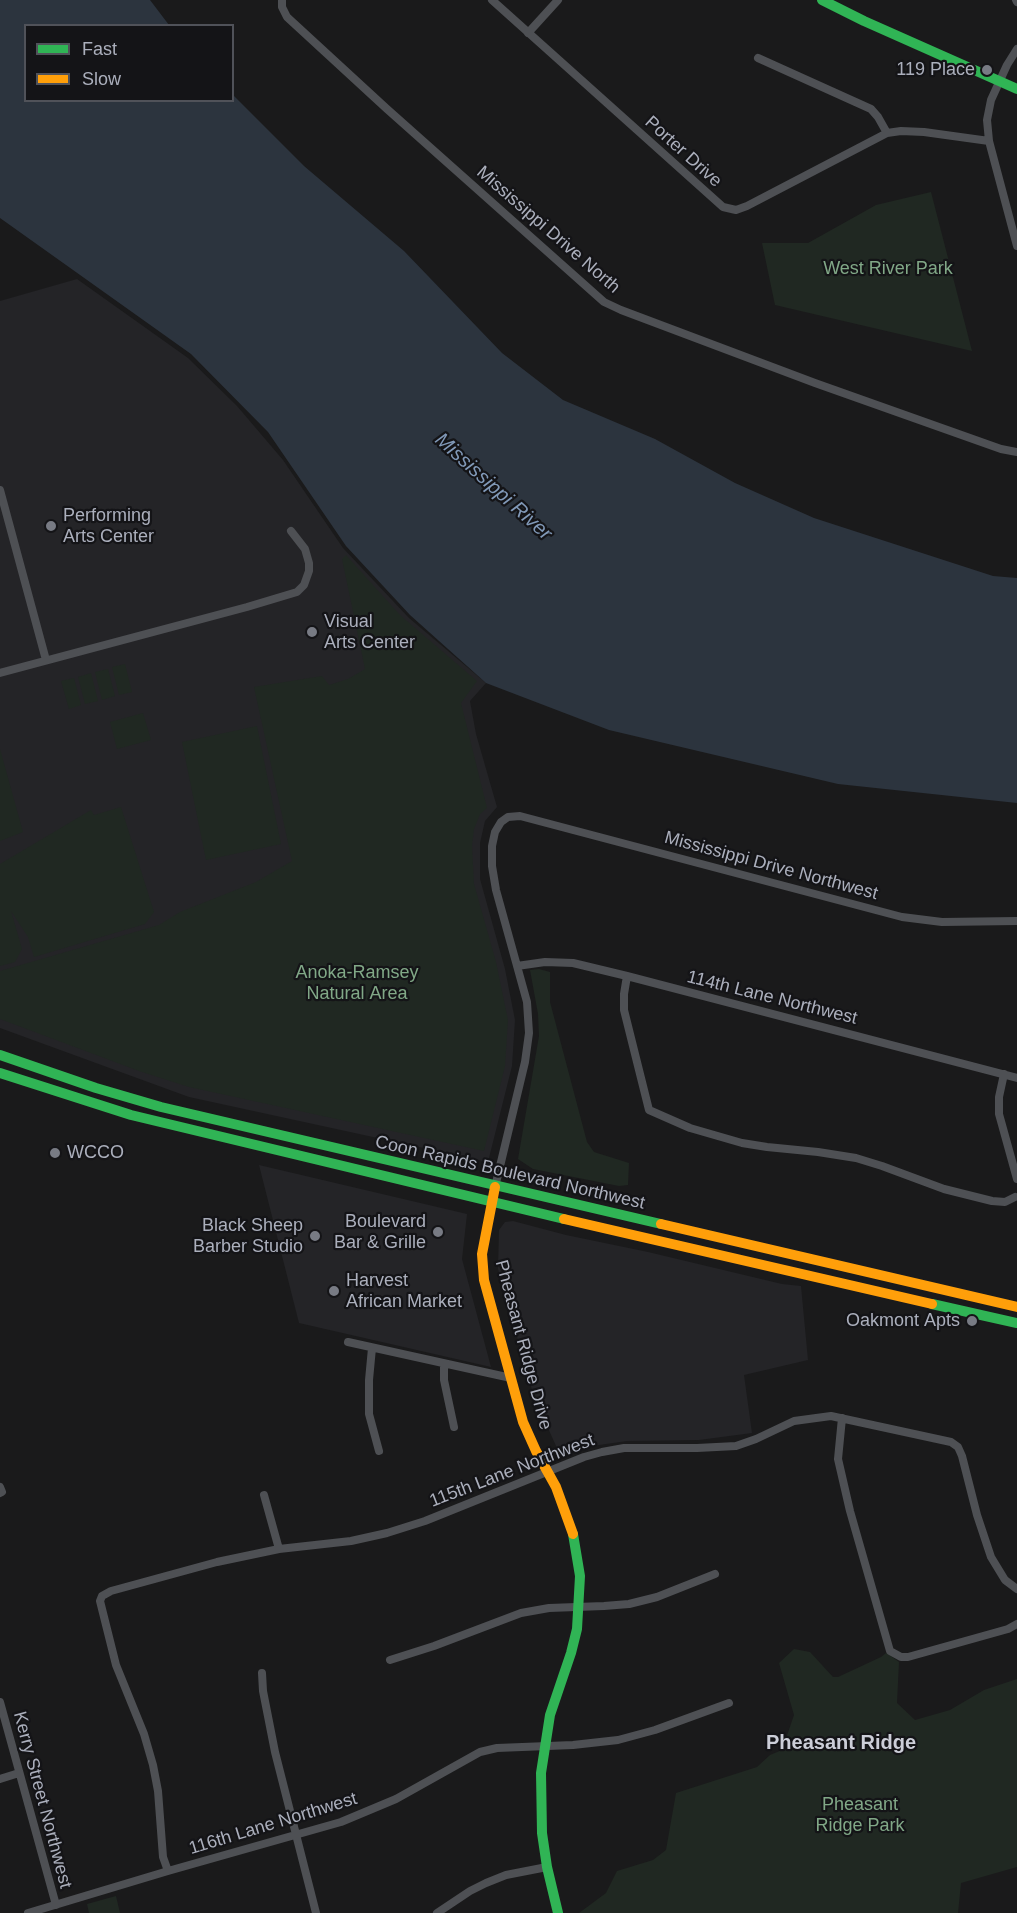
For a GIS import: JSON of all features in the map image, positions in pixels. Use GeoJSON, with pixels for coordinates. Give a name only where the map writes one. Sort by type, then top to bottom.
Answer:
{"type":"FeatureCollection","features":[{"type":"Feature","properties":{"kind":"main road"},"geometry":{"type":"LineString","coordinates":[[822,0],[1017,89]]}},
{"type":"Feature","properties":{"kind":"main road","name":"Coon Rapids Boulevard Northwest"},"geometry":{"type":"LineString","coordinates":[[0,1055],[161,1107],[495,1187],[1017,1307]]}},
{"type":"Feature","properties":{"kind":"main road","name":"Coon Rapids Boulevard Northwest"},"geometry":{"type":"LineString","coordinates":[[0,1073],[131,1115],[213,1136],[492,1203],[1017,1323]]}},
{"type":"Feature","properties":{"kind":"main road","name":"Pheasant Ridge Drive"},"geometry":{"type":"LineString","coordinates":[[495,1187],[483,1246],[484,1280],[523,1422],[566,1508],[573,1532],[580,1576],[579,1607],[571,1653],[550,1715],[544,1746],[540,1796],[542,1833],[558,1913]]}},
{"type":"Feature","properties":{"kind":"street","name":"Porter Drive"},"geometry":{"type":"LineString","coordinates":[[492,0],[723,207],[736,210],[747,206],[886,133],[924,132],[989,141]]}},
{"type":"Feature","properties":{"kind":"street"},"geometry":{"type":"LineString","coordinates":[[528,33],[558,0]]}},
{"type":"Feature","properties":{"kind":"street","name":"Mississippi Drive North"},"geometry":{"type":"LineString","coordinates":[[282,3],[287,17],[604,302],[804,378],[1001,449],[1017,452]]}},
{"type":"Feature","properties":{"kind":"street"},"geometry":{"type":"LineString","coordinates":[[1017,49],[1007,65],[987,111],[989,141],[1017,246]]}},
{"type":"Feature","properties":{"kind":"street"},"geometry":{"type":"LineString","coordinates":[[758,58],[871,110],[878,117],[886,133]]}},
{"type":"Feature","properties":{"kind":"street"},"geometry":{"type":"LineString","coordinates":[[0,490],[46,660]]}},
{"type":"Feature","properties":{"kind":"street"},"geometry":{"type":"LineString","coordinates":[[0,673],[297,592],[307,579],[309,563],[305,549],[291,531]]}},
{"type":"Feature","properties":{"kind":"street","name":"Mississippi Drive Northwest"},"geometry":{"type":"LineString","coordinates":[[520,816],[902,916],[942,922],[1017,921]]}},
{"type":"Feature","properties":{"kind":"street","name":"Pheasant Ridge Drive"},"geometry":{"type":"LineString","coordinates":[[495,1187],[528,1041],[527,1002],[495,883],[491,857],[493,839],[498,826],[508,817],[520,816]]}},
{"type":"Feature","properties":{"kind":"street","name":"114th Lane Northwest"},"geometry":{"type":"LineString","coordinates":[[517,966],[561,962],[627,976],[1017,1078]]}},
{"type":"Feature","properties":{"kind":"street"},"geometry":{"type":"LineString","coordinates":[[627,976],[624,1010],[649,1110],[690,1128],[742,1143],[856,1158],[944,1188],[992,1201],[1005,1202],[1016,1196]]}},
{"type":"Feature","properties":{"kind":"street"},"geometry":{"type":"LineString","coordinates":[[1004,1074],[999,1097],[999,1114],[1017,1179]]}},
{"type":"Feature","properties":{"kind":"street"},"geometry":{"type":"LineString","coordinates":[[348,1342],[511,1378]]}},
{"type":"Feature","properties":{"kind":"street"},"geometry":{"type":"LineString","coordinates":[[372,1348],[369,1414],[379,1451]]}},
{"type":"Feature","properties":{"kind":"street"},"geometry":{"type":"LineString","coordinates":[[444,1364],[444,1380],[454,1426]]}},
{"type":"Feature","properties":{"kind":"street","name":"115th Lane Northwest"},"geometry":{"type":"LineString","coordinates":[[168,1871],[163,1857],[158,1791],[153,1765],[144,1734],[116,1665],[100,1601],[102,1596],[111,1591],[279,1549],[387,1533],[425,1521],[584,1457],[624,1448],[697,1449],[736,1446],[795,1420],[831,1416],[951,1442],[958,1448],[963,1456],[977,1515],[991,1557],[1005,1580],[1017,1589]]}},
{"type":"Feature","properties":{"kind":"street"},"geometry":{"type":"LineString","coordinates":[[842,1418],[838,1459],[850,1511],[890,1651],[902,1657],[908,1657],[1008,1629],[1017,1624]]}},
{"type":"Feature","properties":{"kind":"street"},"geometry":{"type":"LineString","coordinates":[[264,1496],[279,1549]]}},
{"type":"Feature","properties":{"kind":"street"},"geometry":{"type":"LineString","coordinates":[[390,1660],[521,1613],[643,1601],[715,1574]]}},
{"type":"Feature","properties":{"kind":"street"},"geometry":{"type":"LineString","coordinates":[[262,1673],[263,1691],[275,1752],[316,1913]]}},
{"type":"Feature","properties":{"kind":"street","name":"Kerry Street Northwest"},"geometry":{"type":"LineString","coordinates":[[0,1702],[56,1905]]}},
{"type":"Feature","properties":{"kind":"street","name":"116th Lane Northwest"},"geometry":{"type":"LineString","coordinates":[[28,1913],[341,1822],[396,1799],[480,1752],[497,1748],[590,1744],[637,1736],[729,1703]]}},
{"type":"Feature","properties":{"kind":"street"},"geometry":{"type":"LineString","coordinates":[[0,1779],[19,1773]]}},
{"type":"Feature","properties":{"kind":"street"},"geometry":{"type":"LineString","coordinates":[[437,1913],[447,1911],[470,1891],[486,1883],[506,1875],[548,1867]]}},
{"type":"Feature","properties":{"kind":"shaded area"},"geometry":{"type":"Polygon","coordinates":[[[77,279],[188,358],[237,406],[283,460],[343,548],[409,618],[486,683],[470,701],[476,734],[497,807],[485,821],[480,843],[480,879],[505,969],[515,1020],[512,1066],[488,1162],[189,1097],[0,1028],[0,301],[77,279]]]}},
{"type":"Feature","properties":{"kind":"shaded area"},"geometry":{"type":"Polygon","coordinates":[[[259,1165],[467,1214],[462,1259],[491,1367],[299,1323],[259,1165]]]}},
{"type":"Feature","properties":{"kind":"shaded area"},"geometry":{"type":"Polygon","coordinates":[[[513,1221],[782,1284],[801,1286],[808,1360],[744,1375],[752,1433],[699,1440],[627,1441],[585,1447],[561,1457],[534,1397],[498,1269],[499,1230],[505,1222],[513,1221]]]}},
{"type":"Feature","properties":{"kind":"green space","name":"West River Park"},"geometry":{"type":"Polygon","coordinates":[[[931,192],[972,351],[775,305],[762,243],[808,243],[876,205],[931,192]]]}},
{"type":"Feature","properties":{"kind":"green space","name":"Anoka-Ramsey Natural Area"},"geometry":{"type":"Polygon","coordinates":[[[346,555],[400,615],[477,681],[461,703],[487,808],[480,814],[474,829],[472,846],[474,884],[496,962],[508,1020],[505,1066],[484,1151],[189,1087],[139,1071],[0,1019],[0,971],[159,925],[180,912],[256,882],[292,861],[254,687],[322,676],[329,685],[348,679],[365,669],[342,559],[346,555]]]}},
{"type":"Feature","properties":{"kind":"green space"},"geometry":{"type":"Polygon","coordinates":[[[125,664],[132,692],[119,695],[112,667],[125,664]]]}},
{"type":"Feature","properties":{"kind":"green space"},"geometry":{"type":"Polygon","coordinates":[[[108,669],[115,696],[102,700],[95,672],[108,669]]]}},
{"type":"Feature","properties":{"kind":"green space"},"geometry":{"type":"Polygon","coordinates":[[[91,673],[98,701],[85,704],[78,677],[91,673]]]}},
{"type":"Feature","properties":{"kind":"green space"},"geometry":{"type":"Polygon","coordinates":[[[74,678],[81,705],[69,709],[61,681],[74,678]]]}},
{"type":"Feature","properties":{"kind":"green space"},"geometry":{"type":"Polygon","coordinates":[[[143,713],[151,740],[117,749],[110,722],[143,713]]]}},
{"type":"Feature","properties":{"kind":"green space"},"geometry":{"type":"Polygon","coordinates":[[[257,726],[281,844],[206,860],[182,742],[257,726]]]}},
{"type":"Feature","properties":{"kind":"green space"},"geometry":{"type":"Polygon","coordinates":[[[0,749],[23,832],[0,841],[0,749]]]}},
{"type":"Feature","properties":{"kind":"green space"},"geometry":{"type":"Polygon","coordinates":[[[121,807],[154,912],[145,924],[34,957],[28,937],[11,911],[22,949],[15,962],[0,966],[0,864],[91,810],[94,815],[121,807]]]}},
{"type":"Feature","properties":{"kind":"green space"},"geometry":{"type":"Polygon","coordinates":[[[539,969],[550,972],[550,1002],[587,1142],[594,1152],[629,1163],[628,1185],[619,1186],[533,1169],[518,1159],[539,1036],[538,1014],[530,970],[539,969]]]}},
{"type":"Feature","properties":{"kind":"green space","name":"Pheasant Ridge Park"},"geometry":{"type":"Polygon","coordinates":[[[794,1649],[810,1652],[833,1677],[838,1677],[888,1654],[899,1662],[897,1703],[915,1720],[950,1710],[984,1690],[1017,1679],[1017,1867],[961,1883],[958,1913],[579,1913],[606,1893],[617,1871],[653,1860],[666,1850],[676,1793],[757,1767],[770,1755],[782,1750],[794,1715],[779,1663],[794,1649]]]}},
{"type":"Feature","properties":{"kind":"green space"},"geometry":{"type":"Polygon","coordinates":[[[116,1896],[120,1913],[89,1913],[87,1904],[116,1896]]]}},
{"type":"Feature","properties":{"kind":"water","name":"Mississippi River"},"geometry":{"type":"Polygon","coordinates":[[[0,0],[150,0],[168,24],[24,24],[24,102],[234,102],[234,96],[304,166],[404,251],[502,353],[563,400],[655,439],[735,483],[814,518],[993,576],[1017,578],[1017,803],[838,784],[609,730],[486,683],[410,615],[346,546],[268,432],[191,354],[0,218],[0,0]]]}},
{"type":"Feature","properties":{"kind":"traffic: fast"},"geometry":{"type":"LineString","coordinates":[[822,0],[1017,89]]}},
{"type":"Feature","properties":{"kind":"traffic: fast"},"geometry":{"type":"LineString","coordinates":[[0,1055],[96,1088],[161,1107],[661,1224]]}},
{"type":"Feature","properties":{"kind":"traffic: fast"},"geometry":{"type":"LineString","coordinates":[[0,1073],[131,1115],[564,1219]]}},
{"type":"Feature","properties":{"kind":"traffic: fast"},"geometry":{"type":"LineString","coordinates":[[932,1304],[1017,1323]]}},
{"type":"Feature","properties":{"kind":"traffic: fast"},"geometry":{"type":"LineString","coordinates":[[558,1913],[542,1833],[541,1773],[550,1715],[577,1629],[580,1576],[573,1534]]}},
{"type":"Feature","properties":{"kind":"traffic: slow"},"geometry":{"type":"LineString","coordinates":[[495,1187],[482,1254],[484,1280],[523,1422],[556,1487],[573,1534]]}},
{"type":"Feature","properties":{"kind":"traffic: slow"},"geometry":{"type":"LineString","coordinates":[[564,1219],[932,1304]]}},
{"type":"Feature","properties":{"kind":"traffic: slow"},"geometry":{"type":"LineString","coordinates":[[661,1224],[1017,1307]]}},
{"type":"Feature","properties":{"kind":"place","name":"119 Place"},"geometry":{"type":"Point","coordinates":[987,70]}},
{"type":"Feature","properties":{"kind":"place","name":"Performing Arts Center"},"geometry":{"type":"Point","coordinates":[51,526]}},
{"type":"Feature","properties":{"kind":"place","name":"Visual Arts Center"},"geometry":{"type":"Point","coordinates":[312,632]}},
{"type":"Feature","properties":{"kind":"place","name":"WCCO"},"geometry":{"type":"Point","coordinates":[55,1153]}},
{"type":"Feature","properties":{"kind":"place","name":"Boulevard Bar & Grille"},"geometry":{"type":"Point","coordinates":[438,1232]}},
{"type":"Feature","properties":{"kind":"place","name":"Black Sheep Barber Studio"},"geometry":{"type":"Point","coordinates":[315,1236]}},
{"type":"Feature","properties":{"kind":"place","name":"Harvest African Market"},"geometry":{"type":"Point","coordinates":[334,1291]}},
{"type":"Feature","properties":{"kind":"place","name":"Oakmont Apts"},"geometry":{"type":"Point","coordinates":[972,1321]}},
{"type":"Feature","properties":{"kind":"district","name":"Pheasant Ridge"},"geometry":{"type":"Point","coordinates":[841,1743]}}]}
